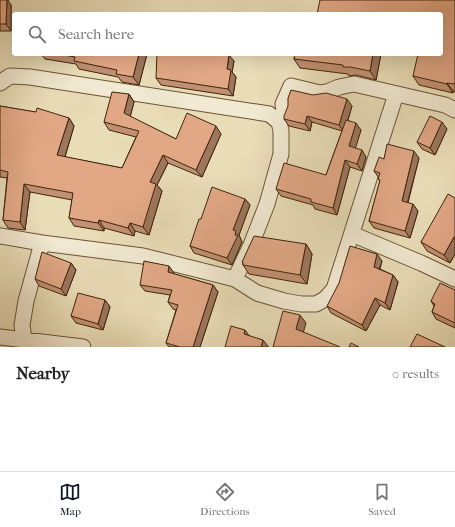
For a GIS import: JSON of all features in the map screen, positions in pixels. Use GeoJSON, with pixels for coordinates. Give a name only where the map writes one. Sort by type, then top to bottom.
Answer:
{"type":"FeatureCollection","features":[{"type":"Feature","properties":{"kind":"street"},"geometry":{"type":"LineString","coordinates":[[0,83],[10,76],[30,77],[269,114],[279,122]]}},
{"type":"Feature","properties":{"kind":"street"},"geometry":{"type":"LineString","coordinates":[[235,279],[251,245],[266,204],[280,154],[281,131],[279,122],[284,110],[283,104],[291,86],[320,93],[354,84],[445,105],[455,110]]}},
{"type":"Feature","properties":{"kind":"street"},"geometry":{"type":"LineString","coordinates":[[0,236],[143,256],[235,279],[257,293],[284,301],[301,304],[316,304],[325,300],[334,289],[396,94]]}},
{"type":"Feature","properties":{"kind":"street"},"geometry":{"type":"LineString","coordinates":[[352,234],[455,279]]}},
{"type":"Feature","properties":{"kind":"street"},"geometry":{"type":"LineString","coordinates":[[24,340],[22,325],[26,301],[42,243]]}},
{"type":"Feature","properties":{"kind":"street"},"geometry":{"type":"LineString","coordinates":[[5,341],[24,340],[83,347]]}},
{"type":"Feature","properties":{"kind":"building"},"geometry":{"type":"Polygon","coordinates":[[[0,0],[7,0],[6,24],[0,24],[0,0]]]}},
{"type":"Feature","properties":{"kind":"building"},"geometry":{"type":"Polygon","coordinates":[[[320,0],[455,0],[455,84],[447,84],[413,76],[418,56],[443,56],[443,12],[317,12],[320,0]]]}},
{"type":"Feature","properties":{"kind":"building"},"geometry":{"type":"Polygon","coordinates":[[[69,56],[138,56],[133,77],[116,74],[117,70],[74,61],[75,57],[69,56]]]}},
{"type":"Feature","properties":{"kind":"building"},"geometry":{"type":"Polygon","coordinates":[[[157,56],[229,56],[227,69],[231,70],[228,89],[156,78],[157,56]]]}},
{"type":"Feature","properties":{"kind":"building"},"geometry":{"type":"Polygon","coordinates":[[[295,56],[373,56],[370,71],[343,67],[343,65],[294,59],[295,56]]]}},
{"type":"Feature","properties":{"kind":"building"},"geometry":{"type":"Polygon","coordinates":[[[291,90],[313,95],[326,93],[347,99],[339,125],[307,116],[305,124],[284,119],[291,90]]]}},
{"type":"Feature","properties":{"kind":"building"},"geometry":{"type":"Polygon","coordinates":[[[112,92],[129,94],[124,113],[176,139],[187,113],[216,126],[196,170],[163,155],[150,182],[156,184],[143,227],[130,223],[128,228],[99,220],[98,223],[69,218],[73,193],[24,184],[20,222],[3,220],[8,172],[0,170],[0,106],[36,112],[37,108],[69,118],[57,155],[122,168],[139,131],[104,122],[112,92]]]}},
{"type":"Feature","properties":{"kind":"building"},"geometry":{"type":"Polygon","coordinates":[[[430,116],[442,122],[430,148],[417,142],[430,116]]]}},
{"type":"Feature","properties":{"kind":"building"},"geometry":{"type":"Polygon","coordinates":[[[346,120],[356,123],[349,146],[362,150],[357,164],[345,160],[333,208],[311,202],[311,199],[276,189],[284,163],[326,175],[346,120]]]}},
{"type":"Feature","properties":{"kind":"building"},"geometry":{"type":"Polygon","coordinates":[[[387,144],[414,151],[402,201],[413,204],[405,231],[369,221],[380,180],[378,179],[380,173],[374,171],[379,157],[384,159],[387,144]]]}},
{"type":"Feature","properties":{"kind":"building"},"geometry":{"type":"Polygon","coordinates":[[[212,187],[245,199],[233,230],[236,231],[235,235],[238,235],[227,258],[190,246],[212,187]]]}},
{"type":"Feature","properties":{"kind":"building"},"geometry":{"type":"Polygon","coordinates":[[[448,194],[455,198],[455,237],[444,255],[421,242],[448,194]]]}},
{"type":"Feature","properties":{"kind":"building"},"geometry":{"type":"Polygon","coordinates":[[[254,236],[306,244],[300,275],[243,265],[242,262],[254,236]]]}},
{"type":"Feature","properties":{"kind":"building"},"geometry":{"type":"Polygon","coordinates":[[[350,246],[377,254],[374,267],[393,275],[385,303],[375,298],[362,325],[327,306],[339,283],[350,246]]]}},
{"type":"Feature","properties":{"kind":"building"},"geometry":{"type":"Polygon","coordinates":[[[42,252],[71,263],[61,289],[35,279],[42,252]]]}},
{"type":"Feature","properties":{"kind":"building"},"geometry":{"type":"Polygon","coordinates":[[[144,261],[169,266],[168,272],[213,285],[193,347],[180,347],[166,343],[178,305],[168,302],[172,290],[140,285],[144,261]]]}},
{"type":"Feature","properties":{"kind":"building"},"geometry":{"type":"Polygon","coordinates":[[[440,283],[455,290],[455,323],[432,312],[435,304],[431,301],[440,283]]]}},
{"type":"Feature","properties":{"kind":"building"},"geometry":{"type":"Polygon","coordinates":[[[78,293],[105,300],[98,324],[71,316],[78,293]]]}},
{"type":"Feature","properties":{"kind":"building"},"geometry":{"type":"Polygon","coordinates":[[[283,311],[300,315],[296,329],[340,347],[273,347],[283,311]]]}},
{"type":"Feature","properties":{"kind":"building"},"geometry":{"type":"Polygon","coordinates":[[[231,326],[245,330],[244,334],[263,340],[261,347],[225,347],[231,326]]]}},
{"type":"Feature","properties":{"kind":"building"},"geometry":{"type":"Polygon","coordinates":[[[417,334],[445,347],[410,347],[417,334]]]}},
{"type":"Feature","properties":{"kind":"building"},"geometry":{"type":"Polygon","coordinates":[[[351,343],[359,347],[349,347],[351,343]]]}}]}
